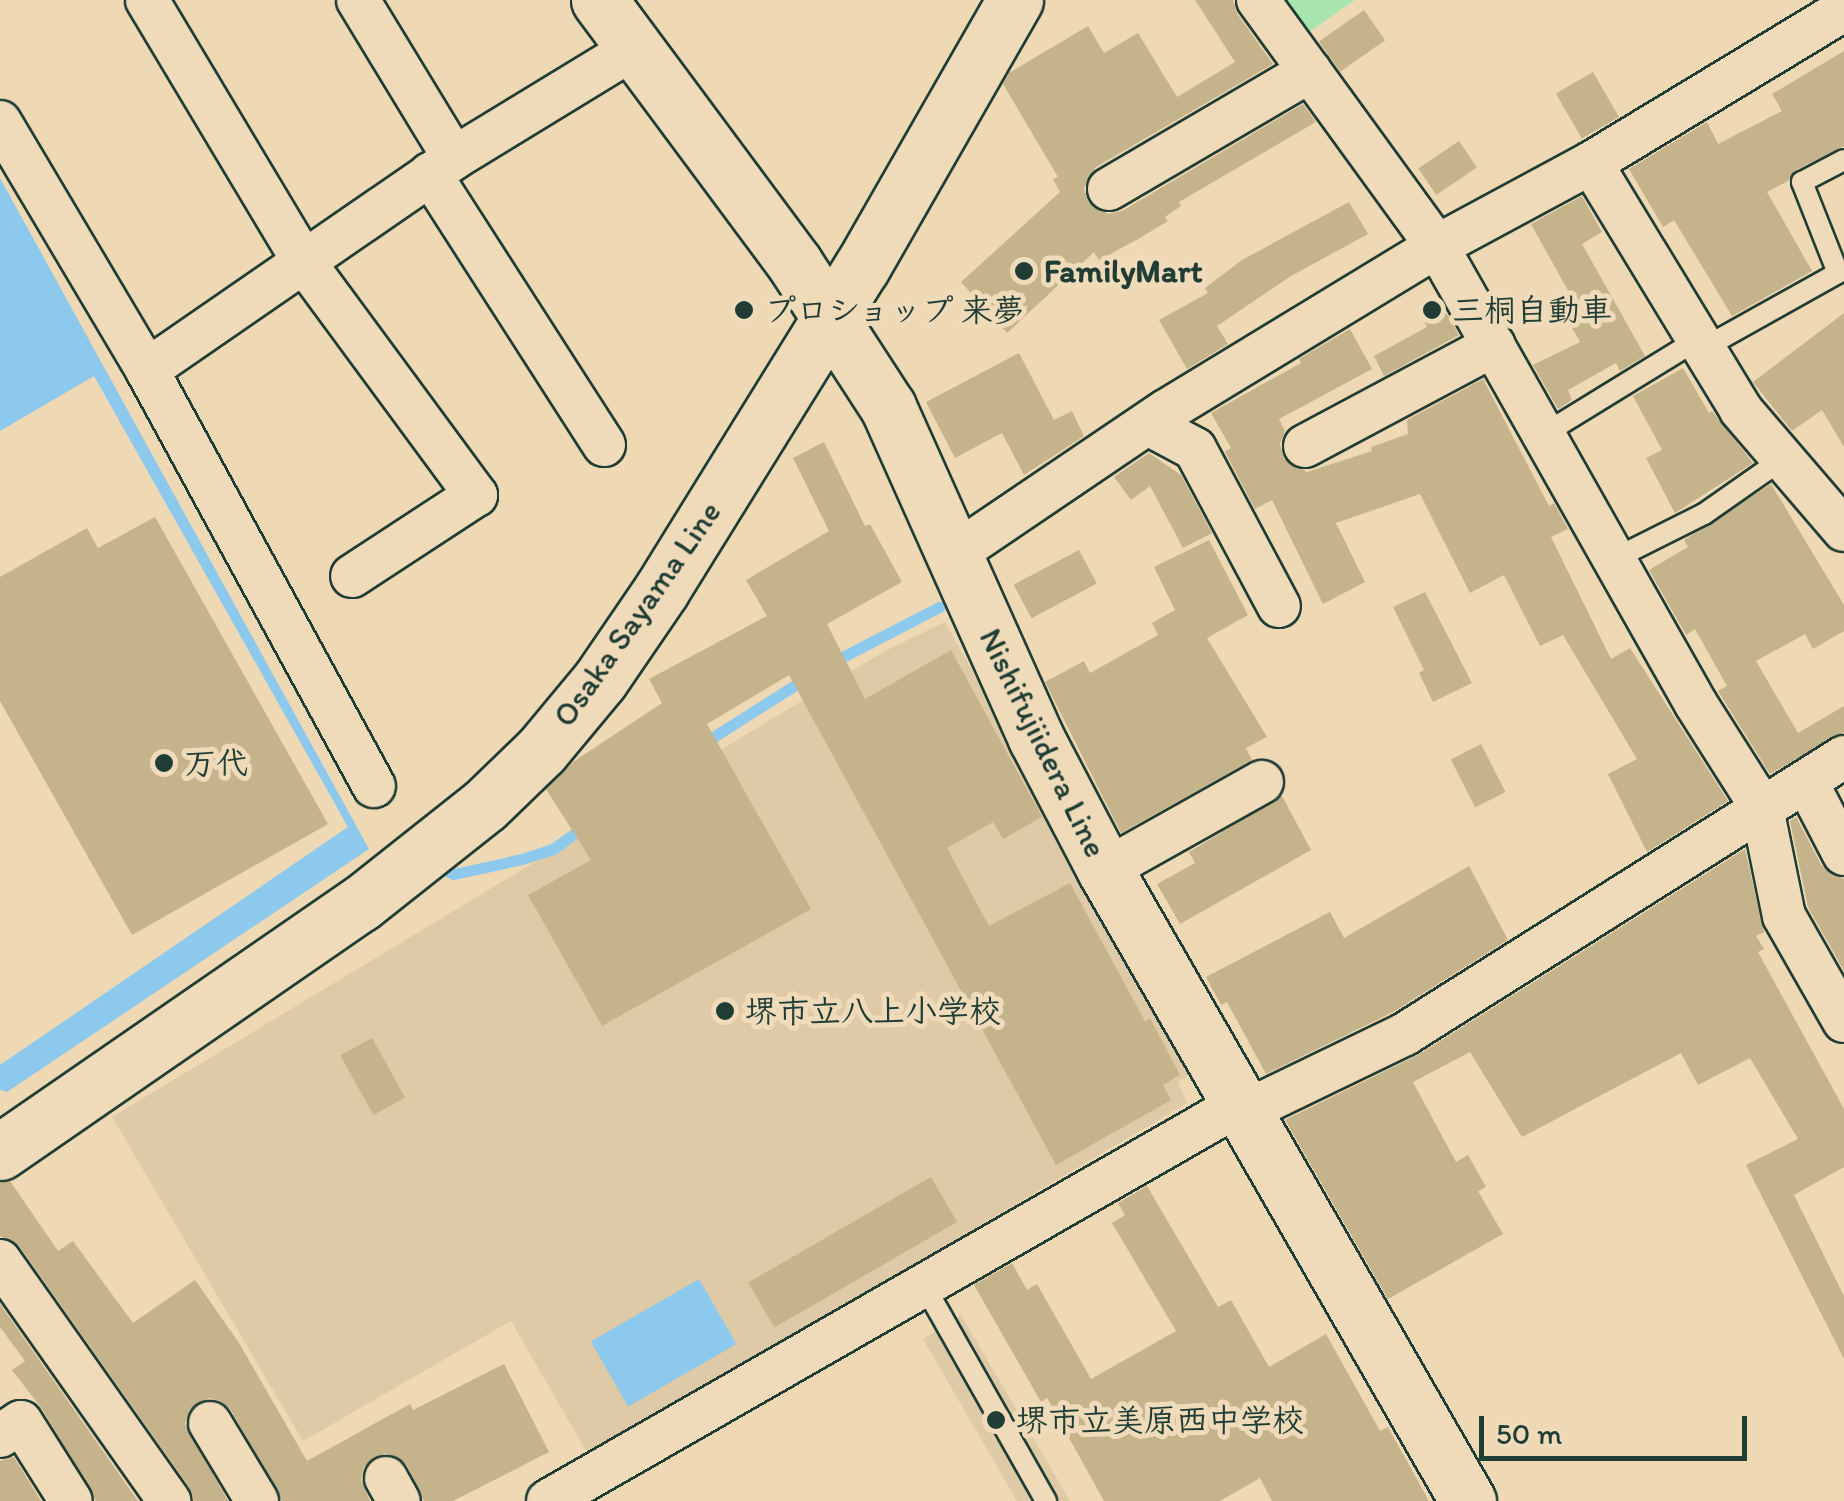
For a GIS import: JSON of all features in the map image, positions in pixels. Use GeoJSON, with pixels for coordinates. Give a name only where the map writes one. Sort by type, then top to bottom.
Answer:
{"type":"FeatureCollection","features":[{"type":"Feature","properties":{"kind":"main road","name":"Nishifujiidera Line"},"geometry":{"type":"LineString","coordinates":[[599,0],[831,316],[888,407],[1036,738],[1105,870],[1468,1501]]}},
{"type":"Feature","properties":{"kind":"main road","name":"Osaka Sayama Line"},"geometry":{"type":"LineString","coordinates":[[0,1152],[360,904],[485,805],[541,751],[600,680],[662,589],[831,316],[1015,0]]}},
{"type":"Feature","properties":{"kind":"street"},"geometry":{"type":"LineString","coordinates":[[146,0],[304,262],[476,495],[352,576]]}},
{"type":"Feature","properties":{"kind":"street"},"geometry":{"type":"LineString","coordinates":[[358,0],[442,166],[604,445]]}},
{"type":"Feature","properties":{"kind":"street"},"geometry":{"type":"LineString","coordinates":[[1258,0],[1437,246],[1696,704],[1762,808],[1784,916],[1844,1022]]}},
{"type":"Feature","properties":{"kind":"street"},"geometry":{"type":"LineString","coordinates":[[954,555],[1148,424],[1437,246],[1590,164],[1844,10]]}},
{"type":"Feature","properties":{"kind":"street"},"geometry":{"type":"LineString","coordinates":[[147,370],[442,166],[634,48]]}},
{"type":"Feature","properties":{"kind":"street"},"geometry":{"type":"LineString","coordinates":[[1109,189],[1310,71]]}},
{"type":"Feature","properties":{"kind":"street"},"geometry":{"type":"LineString","coordinates":[[0,122],[147,370],[374,786]]}},
{"type":"Feature","properties":{"kind":"street"},"geometry":{"type":"LineString","coordinates":[[1590,164],[1741,410],[1844,530]]}},
{"type":"Feature","properties":{"kind":"street"},"geometry":{"type":"LineString","coordinates":[[1304,446],[1494,345]]}},
{"type":"Feature","properties":{"kind":"street"},"geometry":{"type":"LineString","coordinates":[[1148,424],[1196,450],[1278,606]]}},
{"type":"Feature","properties":{"kind":"street"},"geometry":{"type":"LineString","coordinates":[[548,1501],[1242,1108],[1405,1034],[1844,758]]}},
{"type":"Feature","properties":{"kind":"street"},"geometry":{"type":"LineString","coordinates":[[1105,870],[1262,782]]}},
{"type":"Feature","properties":{"kind":"street"},"geometry":{"type":"LineString","coordinates":[[1807,783],[1844,854]]}},
{"type":"Feature","properties":{"kind":"street"},"geometry":{"type":"LineString","coordinates":[[0,1261],[169,1501]]}},
{"type":"Feature","properties":{"kind":"street"},"geometry":{"type":"LineString","coordinates":[[0,1436],[21,1422],[71,1501]]}},
{"type":"Feature","properties":{"kind":"street"},"geometry":{"type":"LineString","coordinates":[[210,1423],[257,1501]]}},
{"type":"Feature","properties":{"kind":"lane"},"geometry":{"type":"LineString","coordinates":[[1544,434],[1700,344],[1838,273],[1802,182],[1844,160]]}},
{"type":"Feature","properties":{"kind":"lane"},"geometry":{"type":"LineString","coordinates":[[1614,558],[1704,514],[1784,458]]}},
{"type":"Feature","properties":{"kind":"lane"},"geometry":{"type":"LineString","coordinates":[[925,1287],[1046,1501]]}},
{"type":"Feature","properties":{"kind":"shaded area","name":"堺市立八上小学校"},"geometry":{"type":"Polygon","coordinates":[[[945,622],[1195,1071],[1178,1082],[1187,1103],[589,1456],[511,1321],[303,1441],[112,1117],[883,652],[945,622]]]}},
{"type":"Feature","properties":{"kind":"shaded area","name":"堺市立美原西中学校"},"geometry":{"type":"Polygon","coordinates":[[[961,1315],[1070,1501],[1017,1501],[923,1339],[961,1315]]]}},
{"type":"Feature","properties":{"kind":"green space"},"geometry":{"type":"Polygon","coordinates":[[[1286,0],[1355,0],[1309,32],[1286,0]]]}},
{"type":"Feature","properties":{"kind":"water"},"geometry":{"type":"Polygon","coordinates":[[[0,178],[369,849],[7,1092],[0,1090],[0,1065],[348,827],[94,376],[0,431],[0,178]]]}},
{"type":"Feature","properties":{"kind":"water"},"geometry":{"type":"Polygon","coordinates":[[[699,1279],[737,1344],[628,1406],[591,1342],[699,1279]]]}},
{"type":"Feature","properties":{"kind":"building"},"geometry":{"type":"Polygon","coordinates":[[[1195,0],[1233,0],[1238,15],[1273,64],[1096,167],[1084,188],[1088,202],[1108,214],[1122,211],[1303,104],[1316,122],[1179,202],[1181,206],[1165,217],[1168,221],[1140,238],[1099,260],[1094,252],[1007,333],[961,282],[1060,192],[1053,179],[1058,177],[1003,84],[1009,73],[1088,26],[1104,53],[1138,33],[1177,97],[1235,62],[1195,0]]]}},
{"type":"Feature","properties":{"kind":"building"},"geometry":{"type":"Polygon","coordinates":[[[1364,10],[1385,40],[1340,72],[1319,42],[1364,10]]]}},
{"type":"Feature","properties":{"kind":"building"},"geometry":{"type":"Polygon","coordinates":[[[1844,51],[1844,146],[1796,170],[1788,181],[1767,192],[1812,271],[1732,316],[1674,220],[1663,227],[1629,169],[1707,122],[1718,144],[1782,111],[1772,94],[1844,51]]]}},
{"type":"Feature","properties":{"kind":"building"},"geometry":{"type":"Polygon","coordinates":[[[1593,72],[1619,117],[1582,139],[1556,94],[1593,72]]]}},
{"type":"Feature","properties":{"kind":"building"},"geometry":{"type":"Polygon","coordinates":[[[1459,141],[1477,168],[1436,195],[1418,168],[1459,141]]]}},
{"type":"Feature","properties":{"kind":"building"},"geometry":{"type":"Polygon","coordinates":[[[1582,196],[1602,232],[1582,244],[1645,356],[1620,371],[1616,363],[1568,390],[1572,400],[1558,409],[1533,365],[1580,342],[1563,312],[1576,305],[1531,224],[1582,196]]]}},
{"type":"Feature","properties":{"kind":"building"},"geometry":{"type":"Polygon","coordinates":[[[1349,202],[1368,234],[1291,276],[1217,326],[1228,344],[1187,369],[1159,320],[1208,293],[1205,288],[1242,260],[1349,202]]]}},
{"type":"Feature","properties":{"kind":"building"},"geometry":{"type":"Polygon","coordinates":[[[1438,299],[1459,335],[1384,376],[1374,356],[1427,327],[1418,310],[1438,299]]]}},
{"type":"Feature","properties":{"kind":"building"},"geometry":{"type":"Polygon","coordinates":[[[1844,313],[1844,447],[1822,410],[1792,431],[1753,382],[1844,313]]]}},
{"type":"Feature","properties":{"kind":"building"},"geometry":{"type":"Polygon","coordinates":[[[1350,329],[1372,369],[1279,419],[1285,431],[1280,444],[1284,459],[1307,472],[1372,451],[1371,447],[1408,434],[1407,420],[1483,379],[1549,506],[1554,503],[1568,529],[1551,537],[1611,659],[1630,648],[1728,801],[1647,852],[1608,774],[1637,759],[1563,635],[1540,646],[1504,575],[1470,593],[1420,494],[1336,523],[1365,582],[1323,604],[1272,500],[1255,509],[1225,452],[1231,448],[1211,413],[1301,363],[1299,359],[1350,329]]]}},
{"type":"Feature","properties":{"kind":"building"},"geometry":{"type":"Polygon","coordinates":[[[1019,353],[1054,420],[1072,411],[1084,436],[1024,475],[1002,433],[955,458],[926,402],[1019,353]]]}},
{"type":"Feature","properties":{"kind":"building"},"geometry":{"type":"Polygon","coordinates":[[[1683,368],[1709,413],[1712,411],[1753,463],[1675,513],[1646,458],[1662,450],[1633,396],[1683,368]]]}},
{"type":"Feature","properties":{"kind":"building"},"geometry":{"type":"Polygon","coordinates":[[[824,442],[865,526],[870,524],[902,582],[827,624],[865,699],[951,650],[1042,817],[1003,839],[993,822],[947,848],[989,926],[1070,883],[1145,1021],[1150,1018],[1180,1075],[1163,1085],[1171,1100],[1056,1165],[789,675],[707,724],[811,909],[602,1026],[528,895],[591,860],[546,789],[573,762],[662,703],[649,679],[767,616],[746,580],[829,531],[793,458],[824,442]]]}},
{"type":"Feature","properties":{"kind":"building"},"geometry":{"type":"Polygon","coordinates":[[[1149,453],[1181,475],[1212,533],[1183,548],[1150,486],[1131,500],[1114,477],[1149,453]]]}},
{"type":"Feature","properties":{"kind":"building"},"geometry":{"type":"Polygon","coordinates":[[[1771,484],[1844,605],[1844,631],[1813,649],[1805,634],[1756,661],[1798,733],[1844,706],[1844,732],[1770,774],[1718,691],[1727,686],[1695,629],[1686,635],[1649,570],[1688,547],[1684,540],[1771,484]]]}},
{"type":"Feature","properties":{"kind":"building","name":"万代"},"geometry":{"type":"Polygon","coordinates":[[[155,517],[328,824],[132,935],[0,701],[0,577],[87,528],[98,548],[155,517]]]}},
{"type":"Feature","properties":{"kind":"building"},"geometry":{"type":"Polygon","coordinates":[[[1209,540],[1248,615],[1207,638],[1267,737],[1246,748],[1252,760],[1121,833],[1045,682],[1084,661],[1090,673],[1158,635],[1152,623],[1175,610],[1154,567],[1209,540]]]}},
{"type":"Feature","properties":{"kind":"building"},"geometry":{"type":"Polygon","coordinates":[[[1079,550],[1097,584],[1032,618],[1014,585],[1079,550]]]}},
{"type":"Feature","properties":{"kind":"building"},"geometry":{"type":"Polygon","coordinates":[[[1425,592],[1472,683],[1433,702],[1419,673],[1424,670],[1393,607],[1425,592]]]}},
{"type":"Feature","properties":{"kind":"building"},"geometry":{"type":"Polygon","coordinates":[[[1481,744],[1506,792],[1475,808],[1451,759],[1481,744]]]}},
{"type":"Feature","properties":{"kind":"building"},"geometry":{"type":"Polygon","coordinates":[[[1282,796],[1311,850],[1180,924],[1157,884],[1195,863],[1189,852],[1282,796]]]}},
{"type":"Feature","properties":{"kind":"building"},"geometry":{"type":"Polygon","coordinates":[[[1796,817],[1822,866],[1844,879],[1844,971],[1808,907],[1790,821],[1796,817]]]}},
{"type":"Feature","properties":{"kind":"building"},"geometry":{"type":"Polygon","coordinates":[[[1745,849],[1764,932],[1756,936],[1764,949],[1758,952],[1844,1109],[1844,1167],[1794,1195],[1844,1296],[1844,1359],[1746,1165],[1798,1139],[1750,1058],[1698,1085],[1681,1053],[1522,1137],[1470,1052],[1413,1082],[1456,1162],[1468,1155],[1486,1187],[1478,1191],[1503,1234],[1388,1299],[1285,1120],[1418,1055],[1745,849]]]}},
{"type":"Feature","properties":{"kind":"building"},"geometry":{"type":"Polygon","coordinates":[[[1469,866],[1508,940],[1393,1012],[1266,1074],[1227,1002],[1221,1005],[1206,977],[1330,912],[1344,938],[1469,866]]]}},
{"type":"Feature","properties":{"kind":"building"},"geometry":{"type":"Polygon","coordinates":[[[372,1038],[405,1097],[373,1115],[341,1055],[372,1038]]]}},
{"type":"Feature","properties":{"kind":"building"},"geometry":{"type":"Polygon","coordinates":[[[931,1177],[957,1222],[774,1328],[748,1282],[931,1177]]]}},
{"type":"Feature","properties":{"kind":"building"},"geometry":{"type":"Polygon","coordinates":[[[10,1181],[58,1251],[73,1241],[133,1323],[195,1280],[239,1343],[307,1461],[410,1404],[413,1410],[504,1364],[549,1452],[453,1501],[424,1501],[407,1465],[385,1453],[364,1466],[361,1479],[370,1501],[282,1501],[231,1410],[221,1401],[209,1398],[189,1410],[185,1424],[228,1501],[194,1501],[189,1487],[20,1247],[0,1236],[0,1183],[10,1181]]]}},
{"type":"Feature","properties":{"kind":"building"},"geometry":{"type":"Polygon","coordinates":[[[1147,1186],[1218,1307],[1231,1300],[1269,1367],[1326,1334],[1380,1431],[1388,1427],[1429,1501],[1272,1501],[1260,1478],[1220,1501],[1104,1501],[1047,1398],[1041,1402],[974,1285],[1012,1263],[1027,1290],[1037,1284],[1091,1379],[1176,1331],[1112,1223],[1125,1215],[1118,1203],[1147,1186]]]}},
{"type":"Feature","properties":{"kind":"building"},"geometry":{"type":"Polygon","coordinates":[[[0,1304],[138,1501],[96,1501],[42,1409],[12,1370],[25,1361],[0,1327],[0,1304]]]}},
{"type":"Feature","properties":{"kind":"building"},"geometry":{"type":"Polygon","coordinates":[[[14,1457],[41,1501],[0,1501],[0,1461],[14,1457]]]}},
{"type":"Feature","properties":{"kind":"waterway"},"geometry":{"type":"LineString","coordinates":[[831,663],[939,607]]}},
{"type":"Feature","properties":{"kind":"waterway"},"geometry":{"type":"LineString","coordinates":[[704,743],[806,678]]}},
{"type":"Feature","properties":{"kind":"waterway"},"geometry":{"type":"LineString","coordinates":[[442,869],[454,874],[522,859],[553,849],[586,825]]}},
{"type":"Feature","properties":{"kind":"place","name":"FamilyMart"},"geometry":{"type":"Point","coordinates":[1024,271]}},
{"type":"Feature","properties":{"kind":"place","name":"プロショップ 来夢"},"geometry":{"type":"Point","coordinates":[744,310]}},
{"type":"Feature","properties":{"kind":"place","name":"三桐自動車"},"geometry":{"type":"Point","coordinates":[1432,310]}},
{"type":"Feature","properties":{"kind":"place","name":"万代"},"geometry":{"type":"Point","coordinates":[164,763]}},
{"type":"Feature","properties":{"kind":"place","name":"堺市立八上小学校"},"geometry":{"type":"Point","coordinates":[725,1011]}},
{"type":"Feature","properties":{"kind":"place","name":"堺市立美原西中学校"},"geometry":{"type":"Point","coordinates":[996,1420]}}]}
